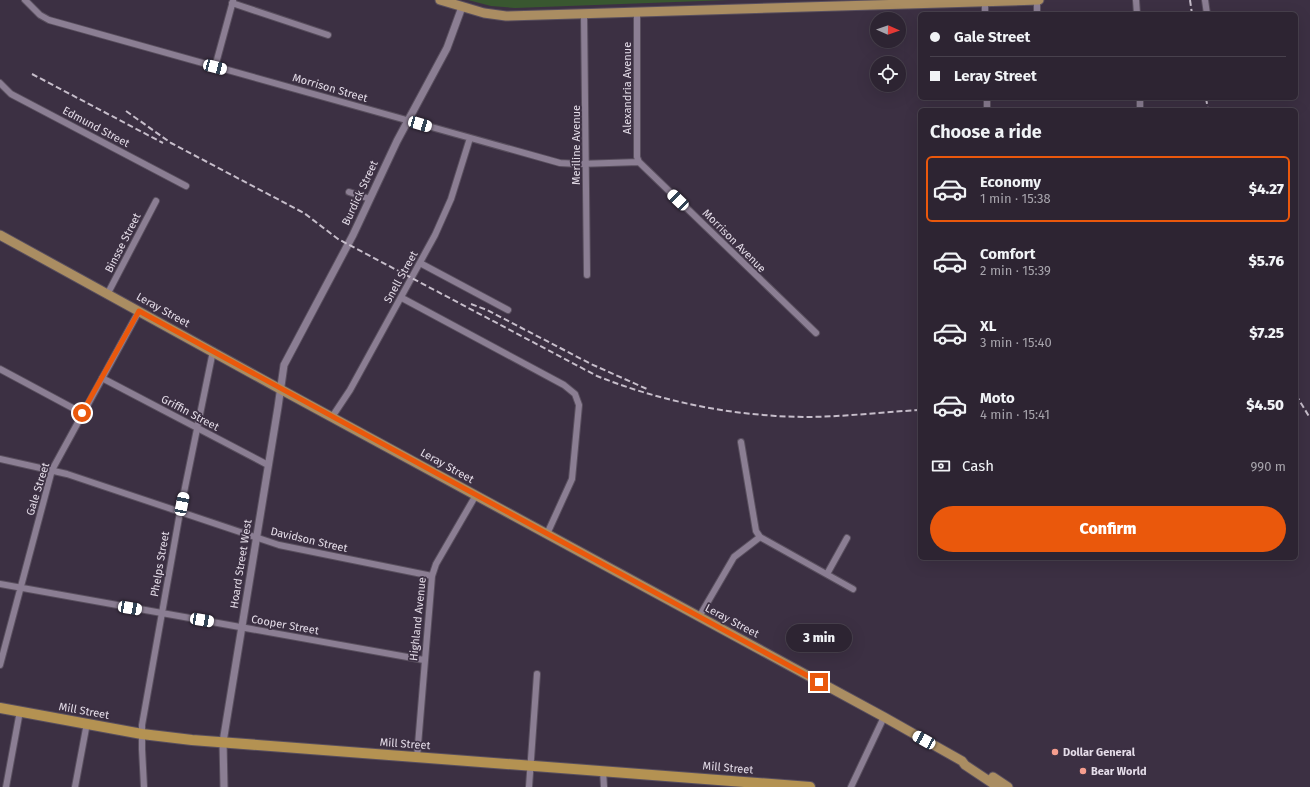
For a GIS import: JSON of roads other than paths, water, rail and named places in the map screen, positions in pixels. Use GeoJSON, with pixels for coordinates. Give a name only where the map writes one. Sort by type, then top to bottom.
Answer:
{"type":"FeatureCollection","features":[{"type":"Feature","properties":{"kind":"highway","name":"Mill Street"},"geometry":{"type":"LineString","coordinates":[[0,708],[142,734],[223,742],[603,770],[728,784],[810,787]]}},
{"type":"Feature","properties":{"kind":"main road"},"geometry":{"type":"LineString","coordinates":[[440,0],[484,13],[506,16],[584,15],[1038,0]]}},
{"type":"Feature","properties":{"kind":"main road","name":"Leray Street"},"geometry":{"type":"LineString","coordinates":[[0,234],[280,389],[884,717],[962,761]]}},
{"type":"Feature","properties":{"kind":"main road"},"geometry":{"type":"LineString","coordinates":[[962,761],[965,766],[998,787]]}},
{"type":"Feature","properties":{"kind":"main road"},"geometry":{"type":"LineString","coordinates":[[962,761],[967,761],[1008,787]]}},
{"type":"Feature","properties":{"kind":"street","name":"Morrison Street"},"geometry":{"type":"LineString","coordinates":[[25,0],[40,15],[50,20],[560,163],[586,164],[639,162]]}},
{"type":"Feature","properties":{"kind":"street"},"geometry":{"type":"LineString","coordinates":[[1037,12],[1038,0]]}},
{"type":"Feature","properties":{"kind":"street"},"geometry":{"type":"LineString","coordinates":[[1136,0],[1137,12]]}},
{"type":"Feature","properties":{"kind":"street"},"geometry":{"type":"LineString","coordinates":[[1205,0],[1207,12]]}},
{"type":"Feature","properties":{"kind":"street"},"geometry":{"type":"LineString","coordinates":[[215,67],[232,1],[328,35]]}},
{"type":"Feature","properties":{"kind":"street"},"geometry":{"type":"LineString","coordinates":[[984,12],[985,2]]}},
{"type":"Feature","properties":{"kind":"street","name":"Burdick Street"},"geometry":{"type":"LineString","coordinates":[[280,389],[284,365],[353,235],[408,120],[448,48],[462,7]]}},
{"type":"Feature","properties":{"kind":"street","name":"Alexandria Avenue"},"geometry":{"type":"LineString","coordinates":[[637,13],[637,157],[639,162]]}},
{"type":"Feature","properties":{"kind":"street","name":"Meriline Avenue"},"geometry":{"type":"LineString","coordinates":[[584,15],[588,275]]}},
{"type":"Feature","properties":{"kind":"street","name":"Edmund Street"},"geometry":{"type":"LineString","coordinates":[[0,83],[12,94],[186,186]]}},
{"type":"Feature","properties":{"kind":"street","name":"Snell Street"},"geometry":{"type":"LineString","coordinates":[[332,417],[350,390],[402,298],[452,199],[470,138]]}},
{"type":"Feature","properties":{"kind":"street","name":"Morrison Avenue"},"geometry":{"type":"LineString","coordinates":[[639,162],[816,333]]}},
{"type":"Feature","properties":{"kind":"street"},"geometry":{"type":"LineString","coordinates":[[349,192],[370,199]]}},
{"type":"Feature","properties":{"kind":"street","name":"Binsse Street"},"geometry":{"type":"LineString","coordinates":[[108,294],[156,201]]}},
{"type":"Feature","properties":{"kind":"street"},"geometry":{"type":"LineString","coordinates":[[420,263],[508,310]]}},
{"type":"Feature","properties":{"kind":"street"},"geometry":{"type":"LineString","coordinates":[[402,298],[564,385],[575,394],[579,404],[572,479],[547,534]]}},
{"type":"Feature","properties":{"kind":"street","name":"Gale Street"},"geometry":{"type":"LineString","coordinates":[[0,665],[52,470],[139,311]]}},
{"type":"Feature","properties":{"kind":"street","name":"Phelps Street"},"geometry":{"type":"LineString","coordinates":[[144,787],[142,734],[180,512],[213,351]]}},
{"type":"Feature","properties":{"kind":"street"},"geometry":{"type":"LineString","coordinates":[[0,369],[82,413]]}},
{"type":"Feature","properties":{"kind":"street","name":"Griffin Street"},"geometry":{"type":"LineString","coordinates":[[102,378],[268,465]]}},
{"type":"Feature","properties":{"kind":"street","name":"Hoard Street West"},"geometry":{"type":"LineString","coordinates":[[224,787],[223,742],[280,389]]}},
{"type":"Feature","properties":{"kind":"street"},"geometry":{"type":"LineString","coordinates":[[741,442],[756,531],[760,537],[853,589]]}},
{"type":"Feature","properties":{"kind":"street","name":"Davidson Street"},"geometry":{"type":"LineString","coordinates":[[0,459],[52,470],[303,551],[432,576]]}},
{"type":"Feature","properties":{"kind":"street","name":"Highland Avenue"},"geometry":{"type":"LineString","coordinates":[[417,757],[432,576],[436,564],[476,496]]}},
{"type":"Feature","properties":{"kind":"street"},"geometry":{"type":"LineString","coordinates":[[699,617],[734,557],[760,537]]}},
{"type":"Feature","properties":{"kind":"street"},"geometry":{"type":"LineString","coordinates":[[827,574],[847,538]]}},
{"type":"Feature","properties":{"kind":"street","name":"Cooper Street"},"geometry":{"type":"LineString","coordinates":[[0,584],[424,660]]}},
{"type":"Feature","properties":{"kind":"street"},"geometry":{"type":"LineString","coordinates":[[529,787],[537,674]]}},
{"type":"Feature","properties":{"kind":"street"},"geometry":{"type":"LineString","coordinates":[[6,787],[20,712]]}},
{"type":"Feature","properties":{"kind":"street"},"geometry":{"type":"LineString","coordinates":[[851,787],[884,717]]}},
{"type":"Feature","properties":{"kind":"street"},"geometry":{"type":"LineString","coordinates":[[75,787],[87,723]]}},
{"type":"Feature","properties":{"kind":"street"},"geometry":{"type":"LineString","coordinates":[[603,770],[604,787]]}},
{"type":"Feature","properties":{"kind":"railway"},"geometry":{"type":"LineString","coordinates":[[1190,0],[1192,12]]}},
{"type":"Feature","properties":{"kind":"railway"},"geometry":{"type":"LineString","coordinates":[[32,74],[163,143]]}},
{"type":"Feature","properties":{"kind":"railway"},"geometry":{"type":"LineString","coordinates":[[1206,100],[1208,108]]}},
{"type":"Feature","properties":{"kind":"railway"},"geometry":{"type":"LineString","coordinates":[[126,111],[171,143],[304,213],[338,239],[597,376],[672,400],[698,406],[751,414],[819,417],[918,410]]}},
{"type":"Feature","properties":{"kind":"railway"},"geometry":{"type":"LineString","coordinates":[[471,304],[487,310],[591,364],[647,389]]}},
{"type":"Feature","properties":{"kind":"railway"},"geometry":{"type":"LineString","coordinates":[[1298,398],[1310,418]]}},
{"type":"Feature","properties":{"kind":"place","name":"Dollar General"},"geometry":{"type":"Point","coordinates":[1055,752]}},
{"type":"Feature","properties":{"kind":"place","name":"Bear World"},"geometry":{"type":"Point","coordinates":[1083,771]}}]}
